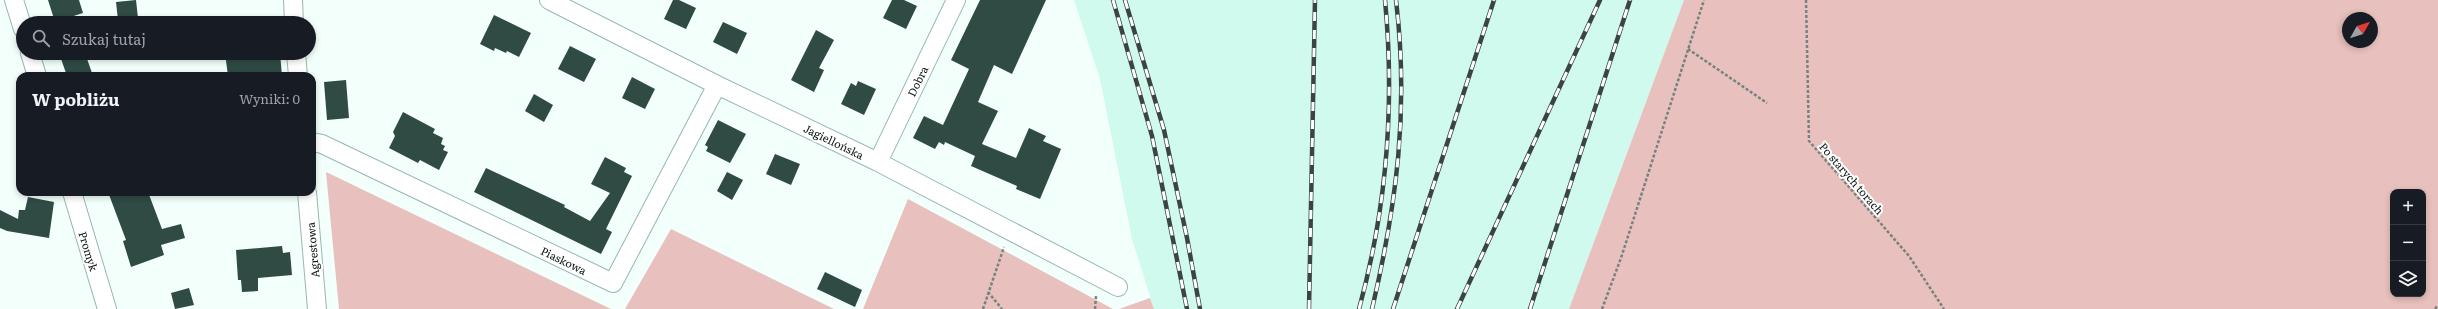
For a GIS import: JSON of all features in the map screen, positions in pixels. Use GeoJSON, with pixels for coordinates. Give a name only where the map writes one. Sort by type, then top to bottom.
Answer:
{"type":"FeatureCollection","features":[{"type":"Feature","properties":{"kind":"street"},"geometry":{"type":"LineString","coordinates":[[14,0],[19,16]]}},
{"type":"Feature","properties":{"kind":"street"},"geometry":{"type":"LineString","coordinates":[[293,0],[294,16]]}},
{"type":"Feature","properties":{"kind":"street","name":"Jagiellońska"},"geometry":{"type":"LineString","coordinates":[[549,0],[716,85],[878,162],[1118,287]]}},
{"type":"Feature","properties":{"kind":"street","name":"Dobra"},"geometry":{"type":"LineString","coordinates":[[878,162],[956,0]]}},
{"type":"Feature","properties":{"kind":"street"},"geometry":{"type":"LineString","coordinates":[[32,60],[36,72]]}},
{"type":"Feature","properties":{"kind":"street"},"geometry":{"type":"LineString","coordinates":[[297,60],[298,72]]}},
{"type":"Feature","properties":{"kind":"street","name":"Piaskowa"},"geometry":{"type":"LineString","coordinates":[[316,143],[322,144],[613,283],[716,85]]}},
{"type":"Feature","properties":{"kind":"street","name":"Promyk"},"geometry":{"type":"LineString","coordinates":[[73,196],[107,309]]}},
{"type":"Feature","properties":{"kind":"street","name":"Agrestowa"},"geometry":{"type":"LineString","coordinates":[[307,196],[317,309]]}},
{"type":"Feature","properties":{"kind":"path"},"geometry":{"type":"LineString","coordinates":[[1602,309],[1621,258],[1704,0]]}},
{"type":"Feature","properties":{"kind":"path","name":"Po starych torach"},"geometry":{"type":"LineString","coordinates":[[1806,0],[1805,14],[1809,141],[1909,256],[1944,309]]}},
{"type":"Feature","properties":{"kind":"path"},"geometry":{"type":"LineString","coordinates":[[1688,49],[1767,103]]}},
{"type":"Feature","properties":{"kind":"path"},"geometry":{"type":"LineString","coordinates":[[983,309],[1009,230]]}},
{"type":"Feature","properties":{"kind":"path"},"geometry":{"type":"LineString","coordinates":[[988,292],[1002,309]]}},
{"type":"Feature","properties":{"kind":"path"},"geometry":{"type":"LineString","coordinates":[[2435,309],[2438,305]]}},
{"type":"Feature","properties":{"kind":"shaded area"},"geometry":{"type":"Polygon","coordinates":[[[1074,0],[1684,0],[1569,309],[1154,309],[1132,239],[1100,79],[1074,0]]]}},
{"type":"Feature","properties":{"kind":"shaded area"},"geometry":{"type":"Polygon","coordinates":[[[1684,0],[2438,0],[2438,309],[1569,309],[1684,0]]]}},
{"type":"Feature","properties":{"kind":"shaded area"},"geometry":{"type":"Polygon","coordinates":[[[326,172],[611,309],[339,309],[326,172]]]}},
{"type":"Feature","properties":{"kind":"shaded area"},"geometry":{"type":"Polygon","coordinates":[[[908,199],[1113,309],[863,309],[908,199]]]}},
{"type":"Feature","properties":{"kind":"shaded area"},"geometry":{"type":"Polygon","coordinates":[[[671,229],[834,309],[625,309],[671,229]]]}},
{"type":"Feature","properties":{"kind":"shaded area"},"geometry":{"type":"Polygon","coordinates":[[[1150,298],[1154,309],[1119,309],[1150,298]]]}},
{"type":"Feature","properties":{"kind":"building"},"geometry":{"type":"Polygon","coordinates":[[[48,0],[79,0],[83,13],[74,16],[53,16],[48,0]]]}},
{"type":"Feature","properties":{"kind":"building"},"geometry":{"type":"Polygon","coordinates":[[[136,0],[138,16],[118,16],[116,2],[136,0]]]}},
{"type":"Feature","properties":{"kind":"building"},"geometry":{"type":"Polygon","coordinates":[[[673,0],[679,0],[696,8],[686,29],[664,19],[673,0]]]}},
{"type":"Feature","properties":{"kind":"building"},"geometry":{"type":"Polygon","coordinates":[[[892,0],[904,0],[917,6],[906,29],[883,18],[892,0]]]}},
{"type":"Feature","properties":{"kind":"building"},"geometry":{"type":"Polygon","coordinates":[[[980,0],[1046,0],[1012,74],[994,65],[978,102],[998,111],[982,144],[1016,158],[1029,128],[1046,136],[1043,141],[1061,149],[1040,199],[1016,189],[1017,186],[971,166],[975,156],[945,142],[944,145],[939,142],[935,149],[913,138],[924,116],[943,125],[969,69],[951,60],[980,0]]]}},
{"type":"Feature","properties":{"kind":"building"},"geometry":{"type":"Polygon","coordinates":[[[494,15],[531,33],[519,57],[507,51],[506,53],[495,48],[494,51],[480,44],[494,15]]]}},
{"type":"Feature","properties":{"kind":"building"},"geometry":{"type":"Polygon","coordinates":[[[723,22],[747,33],[737,54],[713,42],[723,22]]]}},
{"type":"Feature","properties":{"kind":"building"},"geometry":{"type":"Polygon","coordinates":[[[816,30],[834,40],[819,68],[824,70],[814,92],[791,80],[816,30]]]}},
{"type":"Feature","properties":{"kind":"building"},"geometry":{"type":"Polygon","coordinates":[[[570,46],[596,59],[584,82],[558,69],[570,46]]]}},
{"type":"Feature","properties":{"kind":"building"},"geometry":{"type":"Polygon","coordinates":[[[61,60],[87,60],[92,72],[66,72],[61,60]]]}},
{"type":"Feature","properties":{"kind":"building"},"geometry":{"type":"Polygon","coordinates":[[[226,60],[281,60],[282,72],[227,72],[226,60]]]}},
{"type":"Feature","properties":{"kind":"building"},"geometry":{"type":"Polygon","coordinates":[[[632,77],[655,89],[645,109],[622,98],[632,77]]]}},
{"type":"Feature","properties":{"kind":"building"},"geometry":{"type":"Polygon","coordinates":[[[346,80],[349,118],[327,120],[324,82],[346,80]]]}},
{"type":"Feature","properties":{"kind":"building"},"geometry":{"type":"Polygon","coordinates":[[[858,81],[876,89],[864,115],[841,104],[851,83],[856,86],[858,81]]]}},
{"type":"Feature","properties":{"kind":"building"},"geometry":{"type":"Polygon","coordinates":[[[534,94],[553,105],[544,122],[525,111],[534,94]]]}},
{"type":"Feature","properties":{"kind":"building"},"geometry":{"type":"Polygon","coordinates":[[[403,112],[435,129],[433,133],[443,138],[441,144],[445,146],[443,150],[448,152],[439,170],[420,160],[418,163],[389,148],[395,136],[393,132],[403,112]]]}},
{"type":"Feature","properties":{"kind":"building"},"geometry":{"type":"Polygon","coordinates":[[[718,120],[746,134],[730,163],[706,151],[708,147],[705,145],[718,120]]]}},
{"type":"Feature","properties":{"kind":"building"},"geometry":{"type":"Polygon","coordinates":[[[775,154],[800,164],[791,185],[766,174],[775,154]]]}},
{"type":"Feature","properties":{"kind":"building"},"geometry":{"type":"Polygon","coordinates":[[[605,157],[626,168],[624,172],[632,176],[606,229],[612,232],[601,254],[474,192],[486,168],[565,205],[564,207],[590,221],[610,193],[591,184],[605,157]]]}},
{"type":"Feature","properties":{"kind":"building"},"geometry":{"type":"Polygon","coordinates":[[[727,172],[743,180],[732,200],[717,191],[727,172]]]}},
{"type":"Feature","properties":{"kind":"building"},"geometry":{"type":"Polygon","coordinates":[[[110,196],[150,196],[162,229],[181,224],[185,238],[161,245],[164,255],[131,267],[123,241],[126,240],[110,196]]]}},
{"type":"Feature","properties":{"kind":"building"},"geometry":{"type":"Polygon","coordinates":[[[28,197],[54,202],[49,238],[7,231],[0,228],[0,210],[18,219],[19,210],[25,210],[28,197]]]}},
{"type":"Feature","properties":{"kind":"building"},"geometry":{"type":"Polygon","coordinates":[[[282,246],[283,253],[290,252],[292,275],[258,278],[258,291],[242,292],[241,280],[238,280],[236,250],[282,246]]]}},
{"type":"Feature","properties":{"kind":"building"},"geometry":{"type":"Polygon","coordinates":[[[825,272],[862,290],[855,307],[817,289],[825,272]]]}},
{"type":"Feature","properties":{"kind":"building"},"geometry":{"type":"Polygon","coordinates":[[[189,288],[194,305],[175,309],[171,293],[189,288]]]}},
{"type":"Feature","properties":{"kind":"railway"},"geometry":{"type":"LineString","coordinates":[[1113,0],[1152,136],[1187,309]]}},
{"type":"Feature","properties":{"kind":"railway"},"geometry":{"type":"LineString","coordinates":[[1125,0],[1164,130],[1187,238],[1200,309]]}},
{"type":"Feature","properties":{"kind":"railway"},"geometry":{"type":"LineString","coordinates":[[1309,309],[1315,0]]}},
{"type":"Feature","properties":{"kind":"railway"},"geometry":{"type":"LineString","coordinates":[[1359,309],[1369,271],[1376,232],[1386,156],[1389,117],[1389,78],[1385,0]]}},
{"type":"Feature","properties":{"kind":"railway"},"geometry":{"type":"LineString","coordinates":[[1372,309],[1381,270],[1394,193],[1401,118],[1400,40],[1396,0]]}},
{"type":"Feature","properties":{"kind":"railway"},"geometry":{"type":"LineString","coordinates":[[1393,309],[1494,0]]}},
{"type":"Feature","properties":{"kind":"railway"},"geometry":{"type":"LineString","coordinates":[[1457,309],[1600,0]]}},
{"type":"Feature","properties":{"kind":"railway"},"geometry":{"type":"LineString","coordinates":[[1530,309],[1630,0]]}}]}
